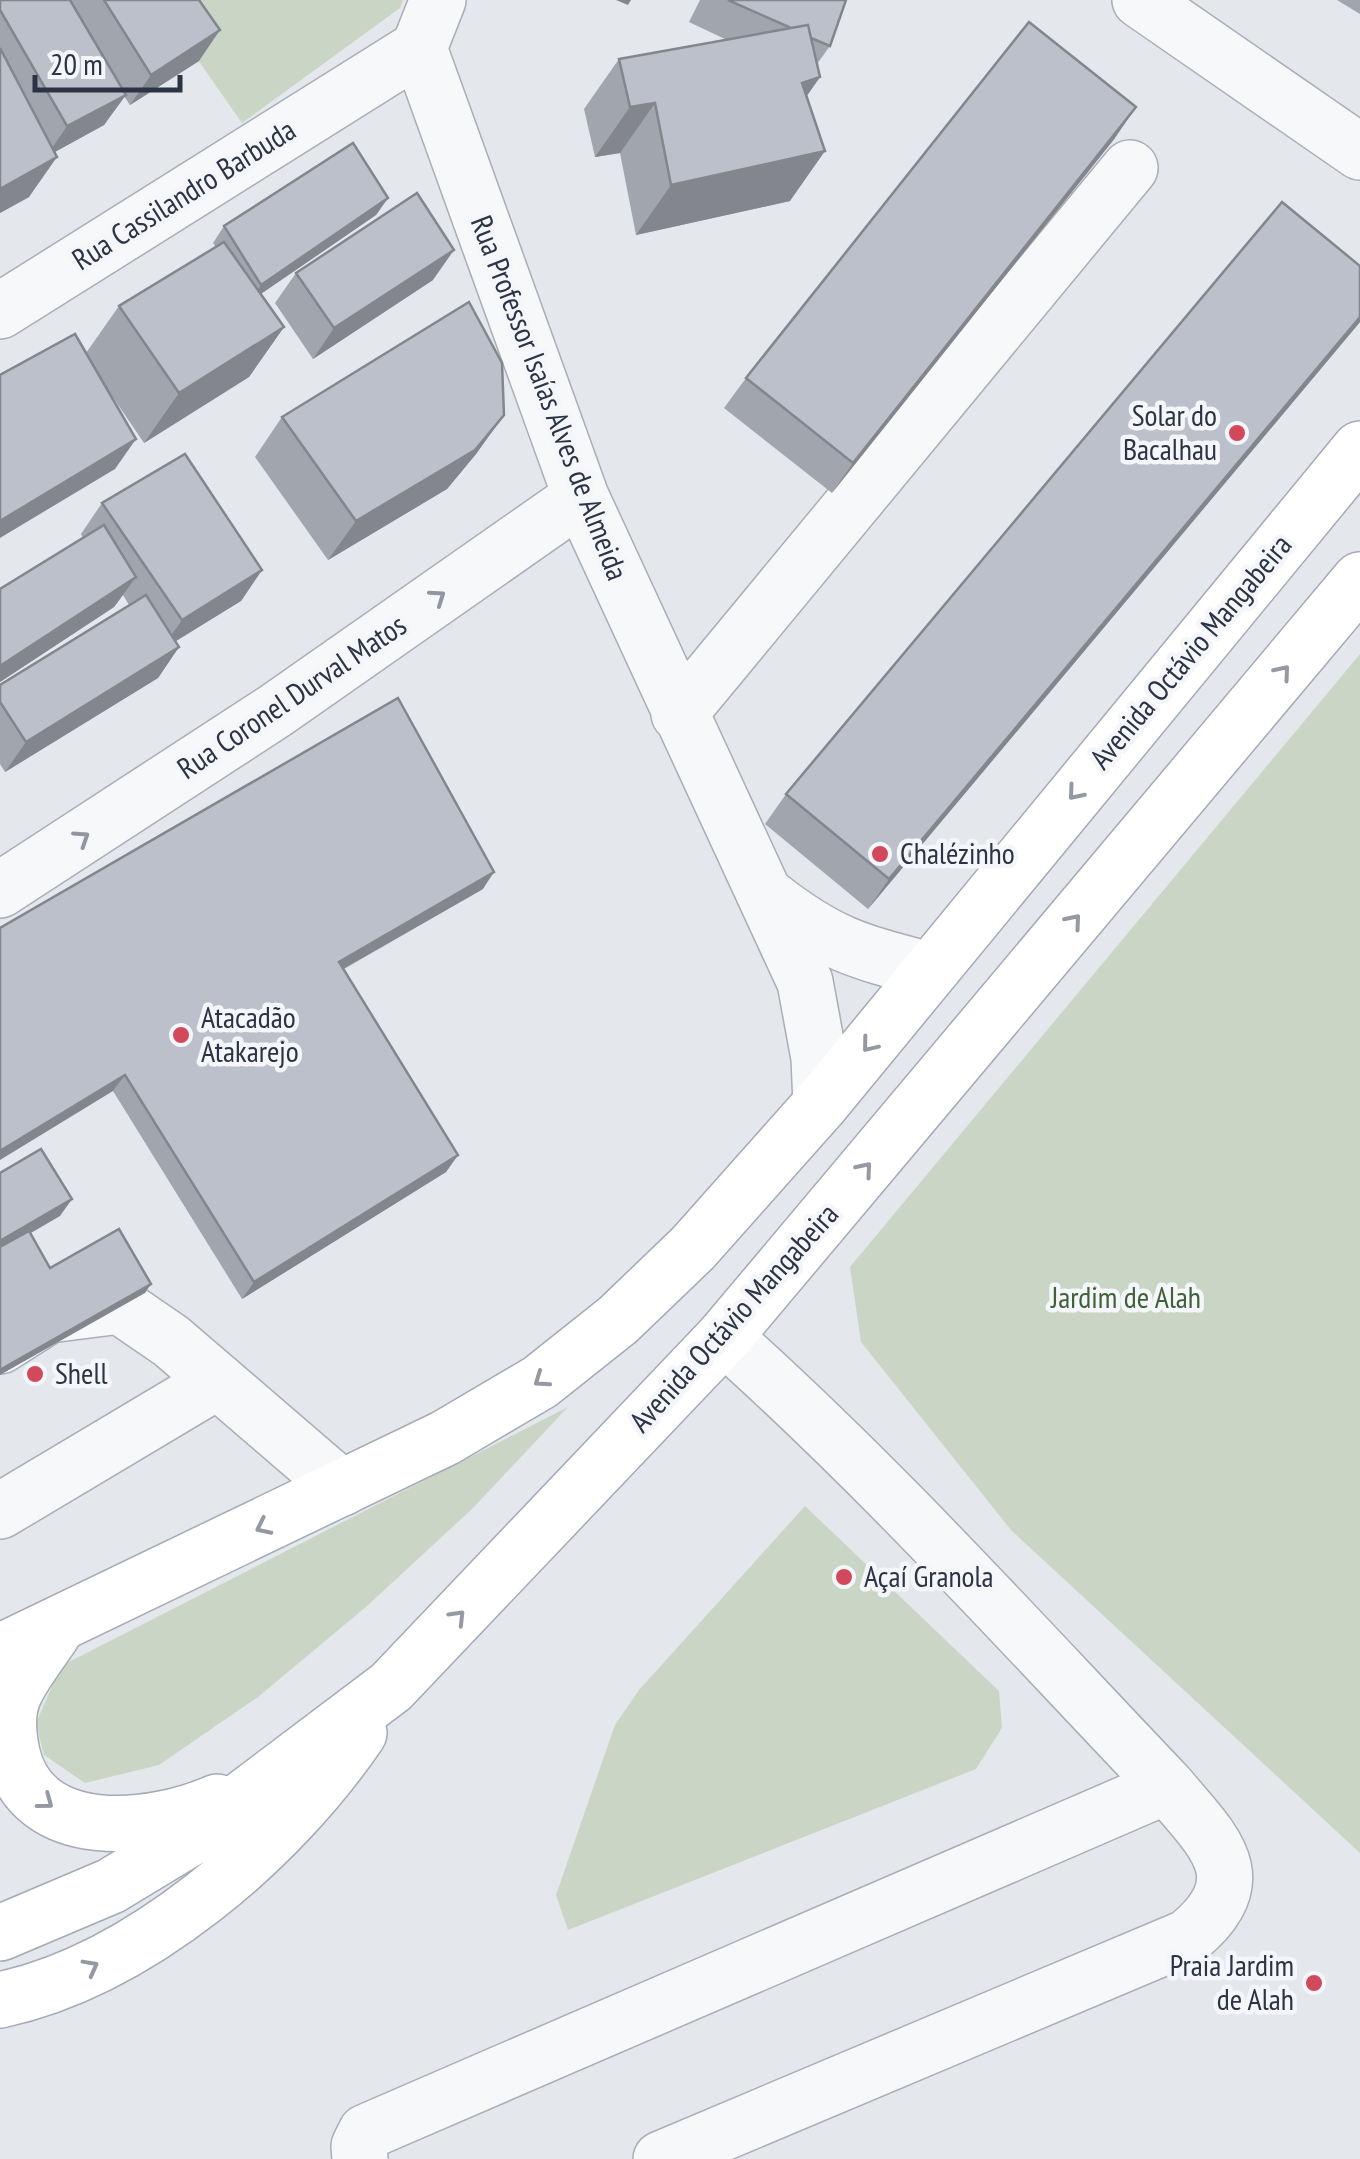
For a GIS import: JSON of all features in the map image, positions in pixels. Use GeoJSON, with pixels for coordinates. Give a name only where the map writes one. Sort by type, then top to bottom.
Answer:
{"type":"FeatureCollection","features":[{"type":"Feature","properties":{"kind":"main road","name":"Avenida Octávio Mangabeira"},"geometry":{"type":"LineString","coordinates":[[0,1652],[445,1438],[540,1382],[618,1320],[693,1248],[821,1104],[1360,448]]}},
{"type":"Feature","properties":{"kind":"main road","name":"Avenida Octávio Mangabeira"},"geometry":{"type":"LineString","coordinates":[[0,1933],[110,1886],[192,1838],[390,1687],[724,1337],[1360,580]]}},
{"type":"Feature","properties":{"kind":"main road"},"geometry":{"type":"LineString","coordinates":[[58,1626],[14,1693],[9,1713],[16,1773],[40,1800],[72,1819],[118,1825],[212,1805],[281,1770]]}},
{"type":"Feature","properties":{"kind":"main road"},"geometry":{"type":"LineString","coordinates":[[0,2000],[84,1972],[215,1886],[279,1834],[333,1771],[390,1687]]}},
{"type":"Feature","properties":{"kind":"street"},"geometry":{"type":"LineString","coordinates":[[1140,0],[1360,152]]}},
{"type":"Feature","properties":{"kind":"street","name":"Rua Cassilandro Barbuda"},"geometry":{"type":"LineString","coordinates":[[0,310],[428,24]]}},
{"type":"Feature","properties":{"kind":"street","name":"Rua Professor Isaías Alves de Almeida"},"geometry":{"type":"LineString","coordinates":[[428,24],[581,497],[806,982],[820,1058],[821,1104]]}},
{"type":"Feature","properties":{"kind":"street"},"geometry":{"type":"LineString","coordinates":[[679,714],[1130,168]]}},
{"type":"Feature","properties":{"kind":"street","name":"Rua Coronel Durval Matos"},"geometry":{"type":"LineString","coordinates":[[0,890],[275,711],[581,497]]}},
{"type":"Feature","properties":{"kind":"street"},"geometry":{"type":"LineString","coordinates":[[767,896],[816,934],[844,947],[928,970]]}},
{"type":"Feature","properties":{"kind":"street"},"geometry":{"type":"LineString","coordinates":[[0,1346],[49,1315],[120,1306],[218,1381],[342,1488]]}},
{"type":"Feature","properties":{"kind":"street"},"geometry":{"type":"LineString","coordinates":[[660,2159],[1188,1937],[1215,1914],[1228,1884],[1219,1848],[1166,1786],[960,1568],[788,1394],[724,1337]]}},
{"type":"Feature","properties":{"kind":"street"},"geometry":{"type":"LineString","coordinates":[[0,1510],[218,1381]]}},
{"type":"Feature","properties":{"kind":"street"},"geometry":{"type":"LineString","coordinates":[[360,2159],[358,2146],[366,2132],[1166,1786]]}},
{"type":"Feature","properties":{"kind":"green space"},"geometry":{"type":"Polygon","coordinates":[[[156,0],[403,0],[400,8],[242,123],[156,0]]]}},
{"type":"Feature","properties":{"kind":"green space","name":"Jardim de Alah"},"geometry":{"type":"Polygon","coordinates":[[[1360,654],[1360,1853],[1011,1530],[861,1342],[850,1267],[1360,654]]]}},
{"type":"Feature","properties":{"kind":"green space"},"geometry":{"type":"Polygon","coordinates":[[[568,1407],[472,1509],[367,1606],[258,1697],[159,1765],[85,1783],[44,1755],[36,1723],[61,1666],[568,1407]]]}},
{"type":"Feature","properties":{"kind":"green space"},"geometry":{"type":"Polygon","coordinates":[[[805,1506],[999,1691],[1002,1728],[976,1769],[568,1930],[556,1895],[615,1725],[639,1690],[805,1506]]]}},
{"type":"Feature","properties":{"kind":"building"},"geometry":{"type":"Polygon","coordinates":[[[0,0],[70,0],[126,95],[67,126],[0,10],[0,0]]]}},
{"type":"Feature","properties":{"kind":"building"},"geometry":{"type":"Polygon","coordinates":[[[104,0],[199,0],[220,30],[151,75],[104,0]]]}},
{"type":"Feature","properties":{"kind":"building"},"geometry":{"type":"Polygon","coordinates":[[[728,0],[846,0],[830,46],[811,38],[808,25],[791,28],[728,0]]]}},
{"type":"Feature","properties":{"kind":"building"},"geometry":{"type":"Polygon","coordinates":[[[1029,22],[1136,107],[853,463],[746,378],[1029,22]]]}},
{"type":"Feature","properties":{"kind":"building"},"geometry":{"type":"Polygon","coordinates":[[[808,25],[820,77],[802,83],[825,151],[671,185],[655,103],[630,107],[619,59],[808,25]]]}},
{"type":"Feature","properties":{"kind":"building"},"geometry":{"type":"Polygon","coordinates":[[[0,48],[57,157],[0,189],[0,48]]]}},
{"type":"Feature","properties":{"kind":"building"},"geometry":{"type":"Polygon","coordinates":[[[353,143],[388,198],[261,285],[224,226],[353,143]]]}},
{"type":"Feature","properties":{"kind":"building"},"geometry":{"type":"Polygon","coordinates":[[[417,193],[454,250],[334,328],[296,273],[417,193]]]}},
{"type":"Feature","properties":{"kind":"building"},"geometry":{"type":"Polygon","coordinates":[[[1282,202],[1360,266],[1360,317],[889,879],[786,794],[1282,202]]]}},
{"type":"Feature","properties":{"kind":"building"},"geometry":{"type":"Polygon","coordinates":[[[224,242],[284,327],[179,393],[119,306],[224,242]]]}},
{"type":"Feature","properties":{"kind":"building"},"geometry":{"type":"Polygon","coordinates":[[[469,302],[502,363],[504,415],[475,450],[356,521],[282,417],[469,302]]]}},
{"type":"Feature","properties":{"kind":"building"},"geometry":{"type":"Polygon","coordinates":[[[75,334],[136,439],[0,521],[0,375],[75,334]]]}},
{"type":"Feature","properties":{"kind":"building"},"geometry":{"type":"Polygon","coordinates":[[[185,454],[262,570],[182,620],[102,503],[185,454]]]}},
{"type":"Feature","properties":{"kind":"building"},"geometry":{"type":"Polygon","coordinates":[[[104,525],[136,577],[0,666],[0,589],[104,525]]]}},
{"type":"Feature","properties":{"kind":"building"},"geometry":{"type":"Polygon","coordinates":[[[146,595],[179,647],[26,742],[0,702],[0,685],[146,595]]]}},
{"type":"Feature","properties":{"kind":"building","name":"Atacadão Atakarejo"},"geometry":{"type":"Polygon","coordinates":[[[398,698],[494,872],[339,962],[458,1155],[254,1282],[125,1075],[0,1151],[0,928],[398,698]]]}},
{"type":"Feature","properties":{"kind":"building"},"geometry":{"type":"Polygon","coordinates":[[[41,1149],[72,1199],[0,1241],[0,1173],[41,1149]]]}},
{"type":"Feature","properties":{"kind":"building"},"geometry":{"type":"Polygon","coordinates":[[[119,1229],[151,1284],[0,1370],[0,1247],[29,1231],[50,1268],[119,1229]]]}},
{"type":"Feature","properties":{"kind":"place","name":"Solar do Bacalhau"},"geometry":{"type":"Point","coordinates":[1237,433]}},
{"type":"Feature","properties":{"kind":"place","name":"Chalézinho"},"geometry":{"type":"Point","coordinates":[880,854]}},
{"type":"Feature","properties":{"kind":"place","name":"Atacadão Atakarejo"},"geometry":{"type":"Point","coordinates":[181,1035]}},
{"type":"Feature","properties":{"kind":"place","name":"Shell"},"geometry":{"type":"Point","coordinates":[35,1374]}},
{"type":"Feature","properties":{"kind":"place","name":"Açaí Granola"},"geometry":{"type":"Point","coordinates":[844,1577]}},
{"type":"Feature","properties":{"kind":"place","name":"Praia Jardim de Alah"},"geometry":{"type":"Point","coordinates":[1314,1983]}}]}
